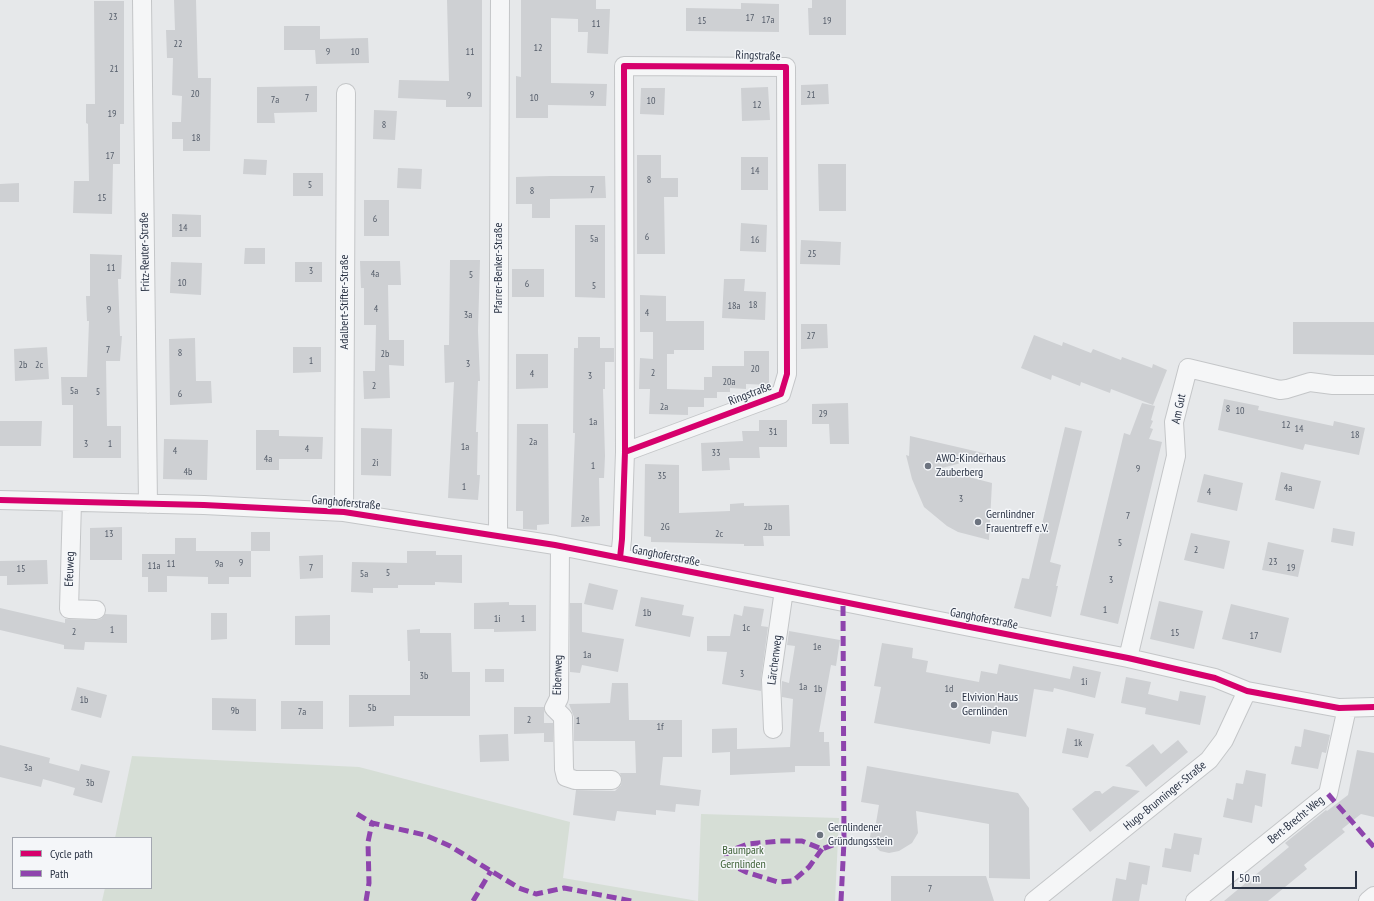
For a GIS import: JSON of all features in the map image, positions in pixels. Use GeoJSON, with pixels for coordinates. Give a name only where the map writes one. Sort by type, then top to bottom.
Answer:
{"type":"FeatureCollection","features":[{"type":"Feature","properties":{"kind":"street","name":"Fritz-Reuter-Straße"},"geometry":{"type":"LineString","coordinates":[[142,0],[148,504]]}},
{"type":"Feature","properties":{"kind":"street","name":"Pfarrer-Benker-Straße"},"geometry":{"type":"LineString","coordinates":[[498,536],[500,0]]}},
{"type":"Feature","properties":{"kind":"street","name":"Ringstraße"},"geometry":{"type":"LineString","coordinates":[[620,558],[625,452],[624,66],[786,67],[787,374],[781,394],[625,452]]}},
{"type":"Feature","properties":{"kind":"street","name":"Adalbert-Stifter-Straße"},"geometry":{"type":"LineString","coordinates":[[344,512],[346,93]]}},
{"type":"Feature","properties":{"kind":"street","name":"Am Gut"},"geometry":{"type":"LineString","coordinates":[[1128,658],[1176,456],[1174,422],[1188,368],[1280,390],[1310,382],[1333,385],[1374,385]]}},
{"type":"Feature","properties":{"kind":"street","name":"Ganghoferstraße"},"geometry":{"type":"LineString","coordinates":[[0,500],[204,505],[344,512],[560,546],[1128,658],[1215,678],[1247,691]]}},
{"type":"Feature","properties":{"kind":"street","name":"Efeuweg"},"geometry":{"type":"LineString","coordinates":[[72,502],[69,609],[96,610]]}},
{"type":"Feature","properties":{"kind":"street","name":"Eibenweg"},"geometry":{"type":"LineString","coordinates":[[560,546],[559,698],[554,708],[562,717],[564,769],[566,777],[575,780],[612,780]]}},
{"type":"Feature","properties":{"kind":"street","name":"Lärchenweg"},"geometry":{"type":"LineString","coordinates":[[773,729],[771,680],[784,590]]}},
{"type":"Feature","properties":{"kind":"street"},"geometry":{"type":"LineString","coordinates":[[1247,691],[1339,708],[1374,707]]}},
{"type":"Feature","properties":{"kind":"street","name":"Hugo-Brunninger-Straße"},"geometry":{"type":"LineString","coordinates":[[1034,901],[1209,760],[1224,740],[1247,691]]}},
{"type":"Feature","properties":{"kind":"street","name":"Bert-Brecht-Weg"},"geometry":{"type":"LineString","coordinates":[[1195,901],[1328,794],[1347,708]]}},
{"type":"Feature","properties":{"kind":"street"},"geometry":{"type":"LineString","coordinates":[[1368,901],[1374,896]]}},
{"type":"Feature","properties":{"kind":"green space"},"geometry":{"type":"Polygon","coordinates":[[[132,756],[359,767],[570,822],[563,878],[698,901],[102,901],[105,889],[152,889],[152,837],[115,837],[132,756]]]}},
{"type":"Feature","properties":{"kind":"green space","name":"Baumpark Gernlinden"},"geometry":{"type":"Polygon","coordinates":[[[701,814],[839,818],[835,901],[698,901],[701,814]]]}},
{"type":"Feature","properties":{"kind":"building"},"geometry":{"type":"Polygon","coordinates":[[[174,0],[196,0],[198,78],[211,78],[210,151],[183,151],[183,139],[172,139],[172,122],[181,122],[182,96],[172,95],[173,58],[167,58],[166,30],[175,30],[174,0]]]}},
{"type":"Feature","properties":{"kind":"building"},"geometry":{"type":"Polygon","coordinates":[[[447,0],[482,0],[482,107],[446,107],[446,100],[398,98],[399,80],[449,81],[447,0]]]}},
{"type":"Feature","properties":{"kind":"building"},"geometry":{"type":"Polygon","coordinates":[[[521,0],[596,0],[596,9],[610,9],[608,54],[587,53],[588,32],[578,32],[578,19],[551,18],[551,83],[607,84],[606,106],[548,105],[548,118],[516,118],[516,76],[521,77],[521,0]]]}},
{"type":"Feature","properties":{"kind":"building"},"geometry":{"type":"Polygon","coordinates":[[[812,0],[846,0],[846,35],[809,35],[808,8],[812,8],[812,0]]]}},
{"type":"Feature","properties":{"kind":"building"},"geometry":{"type":"Polygon","coordinates":[[[94,1],[124,1],[124,124],[120,124],[120,164],[113,164],[112,214],[73,213],[74,181],[89,181],[88,124],[86,123],[86,104],[95,104],[94,1]]]}},
{"type":"Feature","properties":{"kind":"building"},"geometry":{"type":"Polygon","coordinates":[[[741,3],[779,4],[779,32],[686,31],[686,8],[741,9],[741,3]]]}},
{"type":"Feature","properties":{"kind":"building"},"geometry":{"type":"Polygon","coordinates":[[[284,26],[320,26],[320,39],[368,38],[369,63],[316,64],[315,50],[284,50],[284,26]]]}},
{"type":"Feature","properties":{"kind":"building"},"geometry":{"type":"Polygon","coordinates":[[[828,84],[829,104],[801,105],[801,85],[828,84]]]}},
{"type":"Feature","properties":{"kind":"building"},"geometry":{"type":"Polygon","coordinates":[[[317,86],[317,112],[274,113],[275,123],[257,123],[257,87],[317,86]]]}},
{"type":"Feature","properties":{"kind":"building"},"geometry":{"type":"Polygon","coordinates":[[[768,87],[770,120],[742,121],[741,88],[768,87]]]}},
{"type":"Feature","properties":{"kind":"building"},"geometry":{"type":"Polygon","coordinates":[[[641,88],[665,88],[664,115],[640,114],[641,88]]]}},
{"type":"Feature","properties":{"kind":"building"},"geometry":{"type":"Polygon","coordinates":[[[374,110],[397,111],[395,140],[373,139],[374,110]]]}},
{"type":"Feature","properties":{"kind":"building"},"geometry":{"type":"Polygon","coordinates":[[[637,155],[661,155],[661,178],[678,178],[678,197],[664,197],[665,254],[637,254],[637,155]]]}},
{"type":"Feature","properties":{"kind":"building"},"geometry":{"type":"Polygon","coordinates":[[[741,157],[768,157],[768,190],[741,190],[741,157]]]}},
{"type":"Feature","properties":{"kind":"building"},"geometry":{"type":"Polygon","coordinates":[[[244,159],[267,160],[266,175],[243,174],[244,159]]]}},
{"type":"Feature","properties":{"kind":"building"},"geometry":{"type":"Polygon","coordinates":[[[818,164],[846,164],[846,211],[819,211],[818,164]]]}},
{"type":"Feature","properties":{"kind":"building"},"geometry":{"type":"Polygon","coordinates":[[[398,168],[422,169],[421,189],[397,188],[398,168]]]}},
{"type":"Feature","properties":{"kind":"building"},"geometry":{"type":"Polygon","coordinates":[[[293,173],[323,173],[323,196],[293,196],[293,173]]]}},
{"type":"Feature","properties":{"kind":"building"},"geometry":{"type":"Polygon","coordinates":[[[605,176],[606,198],[550,199],[550,218],[532,218],[532,204],[516,204],[516,177],[605,176]]]}},
{"type":"Feature","properties":{"kind":"building"},"geometry":{"type":"Polygon","coordinates":[[[19,183],[19,202],[0,202],[0,184],[19,183]]]}},
{"type":"Feature","properties":{"kind":"building"},"geometry":{"type":"Polygon","coordinates":[[[364,200],[389,200],[389,236],[364,236],[364,200]]]}},
{"type":"Feature","properties":{"kind":"building"},"geometry":{"type":"Polygon","coordinates":[[[172,214],[201,215],[201,237],[172,237],[172,214]]]}},
{"type":"Feature","properties":{"kind":"building"},"geometry":{"type":"Polygon","coordinates":[[[741,223],[767,225],[766,252],[740,251],[741,223]]]}},
{"type":"Feature","properties":{"kind":"building"},"geometry":{"type":"Polygon","coordinates":[[[575,225],[605,225],[605,298],[575,297],[575,225]]]}},
{"type":"Feature","properties":{"kind":"building"},"geometry":{"type":"Polygon","coordinates":[[[801,240],[841,242],[840,265],[800,264],[801,240]]]}},
{"type":"Feature","properties":{"kind":"building"},"geometry":{"type":"Polygon","coordinates":[[[245,248],[265,248],[265,264],[244,264],[245,248]]]}},
{"type":"Feature","properties":{"kind":"building"},"geometry":{"type":"Polygon","coordinates":[[[90,254],[122,255],[121,279],[118,279],[120,336],[122,336],[120,361],[106,361],[107,426],[121,426],[121,458],[73,458],[73,405],[62,405],[61,377],[87,377],[89,321],[87,321],[86,296],[90,296],[90,254]]]}},
{"type":"Feature","properties":{"kind":"building"},"geometry":{"type":"Polygon","coordinates":[[[450,260],[480,260],[478,331],[480,381],[478,381],[476,432],[478,432],[477,475],[480,475],[478,500],[448,498],[454,382],[445,383],[444,345],[449,345],[450,260]]]}},
{"type":"Feature","properties":{"kind":"building"},"geometry":{"type":"Polygon","coordinates":[[[360,261],[400,261],[401,285],[388,285],[389,340],[404,340],[404,366],[389,365],[390,398],[364,399],[363,371],[375,371],[376,325],[364,325],[364,288],[361,288],[360,261]]]}},
{"type":"Feature","properties":{"kind":"building"},"geometry":{"type":"Polygon","coordinates":[[[171,262],[202,263],[201,295],[170,293],[171,262]]]}},
{"type":"Feature","properties":{"kind":"building"},"geometry":{"type":"Polygon","coordinates":[[[295,262],[322,262],[322,282],[295,282],[295,262]]]}},
{"type":"Feature","properties":{"kind":"building"},"geometry":{"type":"Polygon","coordinates":[[[512,269],[544,269],[544,297],[512,297],[512,269]]]}},
{"type":"Feature","properties":{"kind":"building"},"geometry":{"type":"Polygon","coordinates":[[[724,279],[745,279],[744,291],[766,292],[765,320],[722,318],[724,279]]]}},
{"type":"Feature","properties":{"kind":"building"},"geometry":{"type":"Polygon","coordinates":[[[640,295],[666,296],[666,321],[704,321],[704,350],[674,350],[674,354],[667,354],[667,389],[704,390],[704,407],[688,407],[688,415],[649,414],[650,389],[639,389],[640,358],[653,359],[653,332],[640,332],[640,295]]]}},
{"type":"Feature","properties":{"kind":"building"},"geometry":{"type":"Polygon","coordinates":[[[1293,322],[1374,322],[1374,355],[1293,354],[1293,322]]]}},
{"type":"Feature","properties":{"kind":"building"},"geometry":{"type":"Polygon","coordinates":[[[801,324],[827,324],[828,348],[801,349],[801,324]]]}},
{"type":"Feature","properties":{"kind":"building"},"geometry":{"type":"Polygon","coordinates":[[[1034,335],[1062,346],[1063,342],[1091,353],[1093,349],[1121,360],[1122,357],[1152,368],[1153,364],[1167,370],[1153,405],[1111,389],[1110,393],[1081,382],[1080,386],[1052,375],[1051,380],[1021,368],[1034,335]]]}},
{"type":"Feature","properties":{"kind":"building"},"geometry":{"type":"Polygon","coordinates":[[[578,337],[600,337],[600,348],[614,348],[614,362],[605,362],[605,389],[603,389],[605,456],[604,478],[599,478],[600,526],[571,527],[575,433],[573,433],[574,348],[578,348],[578,337]]]}},
{"type":"Feature","properties":{"kind":"building"},"geometry":{"type":"Polygon","coordinates":[[[195,338],[196,381],[211,381],[212,403],[170,405],[169,339],[195,338]]]}},
{"type":"Feature","properties":{"kind":"building"},"geometry":{"type":"Polygon","coordinates":[[[47,347],[49,379],[15,381],[14,349],[47,347]]]}},
{"type":"Feature","properties":{"kind":"building"},"geometry":{"type":"Polygon","coordinates":[[[293,347],[321,347],[321,372],[293,373],[293,347]]]}},
{"type":"Feature","properties":{"kind":"building"},"geometry":{"type":"Polygon","coordinates":[[[744,351],[769,351],[769,385],[746,384],[746,389],[730,388],[730,392],[717,392],[717,398],[704,398],[704,377],[712,377],[712,366],[744,366],[744,351]]]}},
{"type":"Feature","properties":{"kind":"building"},"geometry":{"type":"Polygon","coordinates":[[[516,354],[548,354],[548,388],[516,389],[516,354]]]}},
{"type":"Feature","properties":{"kind":"building"},"geometry":{"type":"Polygon","coordinates":[[[1224,399],[1259,406],[1258,410],[1333,426],[1334,421],[1365,428],[1359,455],[1305,444],[1303,450],[1218,430],[1224,399]]]}},
{"type":"Feature","properties":{"kind":"building"},"geometry":{"type":"Polygon","coordinates":[[[848,403],[849,444],[830,444],[829,424],[812,424],[812,404],[848,403]]]}},
{"type":"Feature","properties":{"kind":"building"},"geometry":{"type":"Polygon","coordinates":[[[1142,403],[1155,406],[1151,420],[1153,421],[1150,428],[1153,429],[1149,439],[1162,442],[1118,624],[1080,615],[1124,433],[1130,435],[1142,403]]]}},
{"type":"Feature","properties":{"kind":"building"},"geometry":{"type":"Polygon","coordinates":[[[759,420],[787,420],[787,447],[759,447],[760,458],[729,458],[730,470],[702,471],[701,443],[743,441],[742,431],[759,431],[759,420]]]}},
{"type":"Feature","properties":{"kind":"building"},"geometry":{"type":"Polygon","coordinates":[[[0,421],[42,421],[41,446],[0,446],[0,421]]]}},
{"type":"Feature","properties":{"kind":"building"},"geometry":{"type":"Polygon","coordinates":[[[517,424],[548,424],[549,524],[537,525],[537,530],[523,529],[523,511],[516,511],[517,424]]]}},
{"type":"Feature","properties":{"kind":"building"},"geometry":{"type":"Polygon","coordinates":[[[1065,427],[1082,431],[1050,562],[1061,565],[1051,617],[1014,608],[1022,578],[1029,579],[1065,427]]]}},
{"type":"Feature","properties":{"kind":"building"},"geometry":{"type":"Polygon","coordinates":[[[361,428],[392,429],[391,476],[361,475],[361,428]]]}},
{"type":"Feature","properties":{"kind":"building"},"geometry":{"type":"Polygon","coordinates":[[[256,430],[279,430],[279,436],[323,437],[322,459],[279,459],[279,470],[256,470],[256,430]]]}},
{"type":"Feature","properties":{"kind":"building"},"geometry":{"type":"Polygon","coordinates":[[[910,436],[992,455],[938,469],[992,483],[989,540],[958,532],[947,526],[924,507],[912,479],[906,455],[909,456],[910,436]]]}},
{"type":"Feature","properties":{"kind":"building"},"geometry":{"type":"Polygon","coordinates":[[[164,439],[208,440],[207,480],[163,479],[164,439]]]}},
{"type":"Feature","properties":{"kind":"building"},"geometry":{"type":"Polygon","coordinates":[[[645,464],[679,465],[679,513],[730,511],[730,504],[744,503],[744,506],[789,505],[790,536],[763,536],[764,546],[744,546],[744,544],[651,542],[651,537],[644,536],[645,464]]]}},
{"type":"Feature","properties":{"kind":"building"},"geometry":{"type":"Polygon","coordinates":[[[1281,472],[1321,481],[1314,509],[1275,500],[1281,472]]]}},
{"type":"Feature","properties":{"kind":"building"},"geometry":{"type":"Polygon","coordinates":[[[1204,474],[1243,483],[1237,511],[1197,502],[1204,474]]]}},
{"type":"Feature","properties":{"kind":"building"},"geometry":{"type":"Polygon","coordinates":[[[122,527],[122,560],[90,560],[90,528],[122,527]]]}},
{"type":"Feature","properties":{"kind":"building"},"geometry":{"type":"Polygon","coordinates":[[[1333,528],[1355,532],[1353,546],[1331,542],[1333,528]]]}},
{"type":"Feature","properties":{"kind":"building"},"geometry":{"type":"Polygon","coordinates":[[[251,532],[270,532],[270,551],[251,551],[251,532]]]}},
{"type":"Feature","properties":{"kind":"building"},"geometry":{"type":"Polygon","coordinates":[[[1191,533],[1230,541],[1224,569],[1184,560],[1191,533]]]}},
{"type":"Feature","properties":{"kind":"building"},"geometry":{"type":"Polygon","coordinates":[[[175,538],[196,538],[196,551],[251,551],[251,577],[229,577],[229,584],[208,584],[208,577],[167,576],[167,592],[148,592],[148,577],[142,577],[142,554],[175,554],[175,538]]]}},
{"type":"Feature","properties":{"kind":"building"},"geometry":{"type":"Polygon","coordinates":[[[1268,542],[1304,550],[1298,577],[1262,570],[1268,542]]]}},
{"type":"Feature","properties":{"kind":"building"},"geometry":{"type":"Polygon","coordinates":[[[407,551],[436,551],[436,555],[462,555],[462,583],[435,582],[435,585],[398,585],[398,588],[373,588],[373,593],[351,592],[352,562],[407,563],[407,551]]]}},
{"type":"Feature","properties":{"kind":"building"},"geometry":{"type":"Polygon","coordinates":[[[323,555],[323,578],[300,579],[299,556],[323,555]]]}},
{"type":"Feature","properties":{"kind":"building"},"geometry":{"type":"Polygon","coordinates":[[[47,560],[48,584],[7,585],[7,576],[0,576],[0,561],[47,560]]]}},
{"type":"Feature","properties":{"kind":"building"},"geometry":{"type":"Polygon","coordinates":[[[589,583],[618,590],[613,610],[584,604],[589,583]]]}},
{"type":"Feature","properties":{"kind":"building"},"geometry":{"type":"Polygon","coordinates":[[[641,597],[684,605],[682,615],[694,617],[690,637],[635,626],[641,597]]]}},
{"type":"Feature","properties":{"kind":"building"},"geometry":{"type":"Polygon","coordinates":[[[1159,601],[1203,611],[1194,649],[1150,639],[1159,601]]]}},
{"type":"Feature","properties":{"kind":"building"},"geometry":{"type":"Polygon","coordinates":[[[509,602],[509,605],[536,605],[536,631],[494,632],[494,629],[474,629],[474,603],[509,602]]]}},
{"type":"Feature","properties":{"kind":"building"},"geometry":{"type":"Polygon","coordinates":[[[570,603],[582,603],[582,632],[624,639],[618,672],[582,665],[580,673],[570,672],[570,603]]]}},
{"type":"Feature","properties":{"kind":"building"},"geometry":{"type":"Polygon","coordinates":[[[1231,604],[1289,618],[1281,653],[1222,639],[1231,604]]]}},
{"type":"Feature","properties":{"kind":"building"},"geometry":{"type":"Polygon","coordinates":[[[744,606],[764,609],[761,626],[768,627],[761,679],[761,691],[722,684],[727,652],[707,651],[707,636],[730,636],[734,614],[742,616],[744,606]]]}},
{"type":"Feature","properties":{"kind":"building"},"geometry":{"type":"Polygon","coordinates":[[[0,608],[65,623],[65,619],[96,620],[101,619],[105,614],[127,615],[127,643],[85,642],[84,650],[64,649],[64,645],[0,630],[0,608]]]}},
{"type":"Feature","properties":{"kind":"building"},"geometry":{"type":"Polygon","coordinates":[[[211,613],[227,613],[227,639],[211,640],[211,613]]]}},
{"type":"Feature","properties":{"kind":"building"},"geometry":{"type":"Polygon","coordinates":[[[330,615],[330,645],[295,645],[295,616],[330,615]]]}},
{"type":"Feature","properties":{"kind":"building"},"geometry":{"type":"Polygon","coordinates":[[[420,629],[420,633],[451,633],[452,672],[470,672],[470,716],[394,716],[394,726],[349,727],[349,695],[410,695],[410,661],[408,661],[407,630],[420,629]]]}},
{"type":"Feature","properties":{"kind":"building"},"geometry":{"type":"Polygon","coordinates":[[[789,631],[840,640],[836,666],[831,665],[819,732],[824,732],[824,742],[829,742],[830,766],[795,766],[795,772],[730,775],[730,752],[712,753],[712,729],[737,728],[737,749],[790,747],[793,699],[782,697],[782,681],[789,683],[795,646],[787,645],[789,631]]]}},
{"type":"Feature","properties":{"kind":"building","name":"Elvivion Haus Gernlinden"},"geometry":{"type":"Polygon","coordinates":[[[882,643],[913,648],[912,658],[928,661],[926,672],[979,682],[981,671],[997,674],[999,664],[1070,679],[1073,666],[1101,672],[1095,698],[1054,688],[1053,692],[1034,689],[1026,737],[992,731],[990,744],[874,723],[881,687],[874,686],[882,643]]]}},
{"type":"Feature","properties":{"kind":"building"},"geometry":{"type":"Polygon","coordinates":[[[485,669],[504,669],[504,682],[485,682],[485,669]]]}},
{"type":"Feature","properties":{"kind":"building"},"geometry":{"type":"Polygon","coordinates":[[[1126,677],[1151,682],[1148,694],[1178,701],[1180,691],[1206,696],[1200,725],[1145,714],[1146,708],[1121,703],[1126,677]]]}},
{"type":"Feature","properties":{"kind":"building"},"geometry":{"type":"Polygon","coordinates":[[[612,683],[628,683],[629,720],[682,720],[682,757],[663,757],[660,785],[701,790],[699,806],[676,804],[675,812],[656,810],[656,815],[617,811],[615,821],[573,815],[576,790],[615,791],[621,785],[622,780],[620,773],[636,773],[635,741],[574,741],[574,717],[569,704],[610,703],[612,683]]]}},
{"type":"Feature","properties":{"kind":"building"},"geometry":{"type":"Polygon","coordinates":[[[77,687],[107,695],[101,718],[71,710],[77,687]]]}},
{"type":"Feature","properties":{"kind":"building"},"geometry":{"type":"Polygon","coordinates":[[[212,698],[256,699],[256,731],[212,730],[212,698]]]}},
{"type":"Feature","properties":{"kind":"building"},"geometry":{"type":"Polygon","coordinates":[[[281,701],[323,701],[323,729],[281,729],[281,701]]]}},
{"type":"Feature","properties":{"kind":"building"},"geometry":{"type":"Polygon","coordinates":[[[514,707],[544,707],[544,723],[553,723],[553,742],[544,742],[544,733],[514,734],[514,707]]]}},
{"type":"Feature","properties":{"kind":"building"},"geometry":{"type":"Polygon","coordinates":[[[1067,728],[1094,734],[1088,758],[1062,753],[1067,728]]]}},
{"type":"Feature","properties":{"kind":"building"},"geometry":{"type":"Polygon","coordinates":[[[1304,729],[1330,735],[1326,753],[1322,752],[1318,769],[1291,764],[1295,746],[1301,747],[1304,729]]]}},
{"type":"Feature","properties":{"kind":"building"},"geometry":{"type":"Polygon","coordinates":[[[508,734],[509,761],[480,762],[479,735],[508,734]]]}},
{"type":"Feature","properties":{"kind":"building"},"geometry":{"type":"Polygon","coordinates":[[[1178,740],[1188,752],[1146,787],[1130,767],[1125,766],[1153,744],[1161,754],[1178,740]]]}},
{"type":"Feature","properties":{"kind":"building"},"geometry":{"type":"Polygon","coordinates":[[[0,745],[50,758],[49,763],[79,771],[81,764],[110,771],[102,803],[73,795],[75,788],[43,779],[41,787],[0,777],[0,745]]]}},
{"type":"Feature","properties":{"kind":"building"},"geometry":{"type":"Polygon","coordinates":[[[1357,750],[1374,753],[1374,817],[1361,814],[1342,829],[1345,832],[1304,865],[1307,869],[1268,901],[1224,901],[1289,847],[1285,843],[1326,810],[1327,811],[1348,795],[1357,750]]]}},
{"type":"Feature","properties":{"kind":"building"},"geometry":{"type":"Polygon","coordinates":[[[867,766],[1018,793],[1029,808],[1030,879],[989,878],[989,824],[916,811],[918,833],[912,843],[899,851],[889,853],[880,851],[871,842],[870,837],[872,827],[876,823],[879,805],[861,802],[867,766]]]}},
{"type":"Feature","properties":{"kind":"building"},"geometry":{"type":"Polygon","coordinates":[[[1246,770],[1266,774],[1262,807],[1255,805],[1252,823],[1223,817],[1227,798],[1233,800],[1236,783],[1243,784],[1246,770]]]}},
{"type":"Feature","properties":{"kind":"building"},"geometry":{"type":"Polygon","coordinates":[[[1113,786],[1140,791],[1090,832],[1072,809],[1095,791],[1100,791],[1102,794],[1113,786]]]}},
{"type":"Feature","properties":{"kind":"building"},"geometry":{"type":"Polygon","coordinates":[[[1174,833],[1202,838],[1199,855],[1194,854],[1191,872],[1162,867],[1165,848],[1171,849],[1174,833]]]}},
{"type":"Feature","properties":{"kind":"building"},"geometry":{"type":"Polygon","coordinates":[[[1129,862],[1150,866],[1147,885],[1142,884],[1139,901],[1112,901],[1116,878],[1126,880],[1129,862]]]}},
{"type":"Feature","properties":{"kind":"building"},"geometry":{"type":"Polygon","coordinates":[[[891,876],[986,876],[994,901],[891,901],[891,876]]]}},
{"type":"Feature","properties":{"kind":"marked path"},"geometry":{"type":"LineString","coordinates":[[841,901],[844,841],[843,602]]}},
{"type":"Feature","properties":{"kind":"marked path"},"geometry":{"type":"LineString","coordinates":[[1328,794],[1374,847]]}},
{"type":"Feature","properties":{"kind":"marked path"},"geometry":{"type":"LineString","coordinates":[[357,814],[372,823],[425,835],[450,846],[519,888],[536,894],[564,888],[632,901]]}},
{"type":"Feature","properties":{"kind":"marked path"},"geometry":{"type":"LineString","coordinates":[[366,901],[369,883],[368,842],[372,823]]}},
{"type":"Feature","properties":{"kind":"marked path"},"geometry":{"type":"LineString","coordinates":[[822,849],[809,867],[793,881],[778,882],[746,872],[727,863],[726,852],[748,844],[780,841],[802,841],[822,849],[844,841]]}},
{"type":"Feature","properties":{"kind":"marked path"},"geometry":{"type":"LineString","coordinates":[[473,901],[491,871]]}},
{"type":"Feature","properties":{"kind":"cycle path"},"geometry":{"type":"LineString","coordinates":[[620,558],[625,452],[624,66],[786,67],[787,374],[781,394],[625,452]]}},
{"type":"Feature","properties":{"kind":"cycle path"},"geometry":{"type":"LineString","coordinates":[[0,500],[204,505],[344,512],[555,545],[1128,658],[1215,678],[1247,691],[1339,708],[1374,707]]}},
{"type":"Feature","properties":{"kind":"place","name":"AWO-Kinderhaus Zauberberg"},"geometry":{"type":"Point","coordinates":[928,466]}},
{"type":"Feature","properties":{"kind":"place","name":"Gernlindner Frauentreff e.V."},"geometry":{"type":"Point","coordinates":[978,522]}},
{"type":"Feature","properties":{"kind":"place","name":"Elvivion Haus Gernlinden"},"geometry":{"type":"Point","coordinates":[954,705]}},
{"type":"Feature","properties":{"kind":"place","name":"Gernlindener Gründungsstein"},"geometry":{"type":"Point","coordinates":[820,835]}}]}
